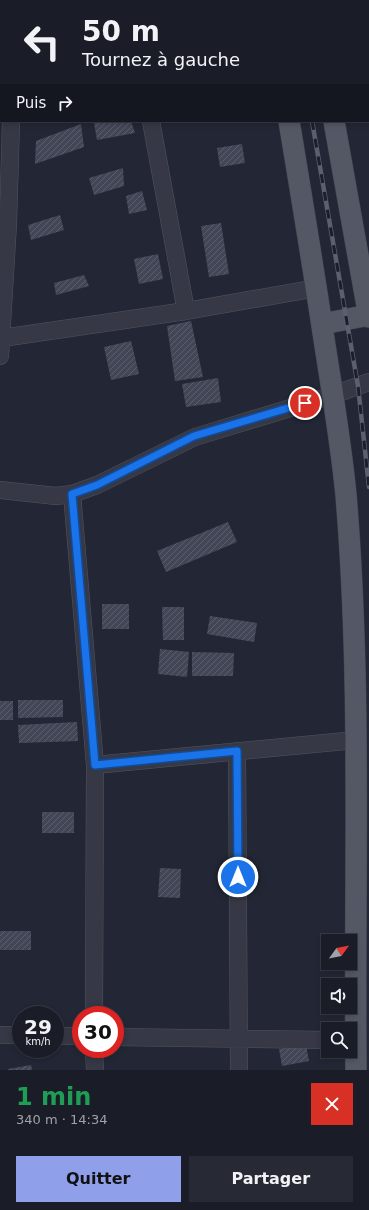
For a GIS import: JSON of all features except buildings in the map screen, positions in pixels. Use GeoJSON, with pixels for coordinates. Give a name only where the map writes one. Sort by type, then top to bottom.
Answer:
{"type":"FeatureCollection","features":[{"type":"Feature","properties":{"kind":"main road"},"geometry":{"type":"LineString","coordinates":[[289,122],[333,395],[345,487],[349,541],[353,608],[356,740],[353,1022]]}},
{"type":"Feature","properties":{"kind":"main road"},"geometry":{"type":"LineString","coordinates":[[322,324],[369,316],[334,122]]}},
{"type":"Feature","properties":{"kind":"main road"},"geometry":{"type":"LineString","coordinates":[[355,1058],[356,1070]]}},
{"type":"Feature","properties":{"kind":"street"},"geometry":{"type":"LineString","coordinates":[[0,356],[2,338],[4,222],[11,122]]}},
{"type":"Feature","properties":{"kind":"street"},"geometry":{"type":"LineString","coordinates":[[151,122],[186,311]]}},
{"type":"Feature","properties":{"kind":"street"},"geometry":{"type":"LineString","coordinates":[[2,338],[186,311],[317,288]]}},
{"type":"Feature","properties":{"kind":"street"},"geometry":{"type":"LineString","coordinates":[[0,490],[56,496],[72,494],[97,485],[194,436],[333,395],[369,382]]}},
{"type":"Feature","properties":{"kind":"street"},"geometry":{"type":"LineString","coordinates":[[72,494],[95,765],[94,1006]]}},
{"type":"Feature","properties":{"kind":"street"},"geometry":{"type":"LineString","coordinates":[[95,765],[356,740]]}},
{"type":"Feature","properties":{"kind":"street"},"geometry":{"type":"LineString","coordinates":[[237,751],[239,1070]]}},
{"type":"Feature","properties":{"kind":"street"},"geometry":{"type":"LineString","coordinates":[[0,1035],[12,1035]]}},
{"type":"Feature","properties":{"kind":"street"},"geometry":{"type":"LineString","coordinates":[[124,1036],[321,1040]]}},
{"type":"Feature","properties":{"kind":"street"},"geometry":{"type":"LineString","coordinates":[[94,1058],[95,1070]]}},
{"type":"Feature","properties":{"kind":"railway"},"geometry":{"type":"LineString","coordinates":[[312,122],[358,386],[369,487]]}},
{"type":"Feature","properties":{"kind":"route"},"geometry":{"type":"LineString","coordinates":[[238,877],[237,751],[95,765],[72,494],[97,485],[126,469],[194,436],[305,403]]}}]}
